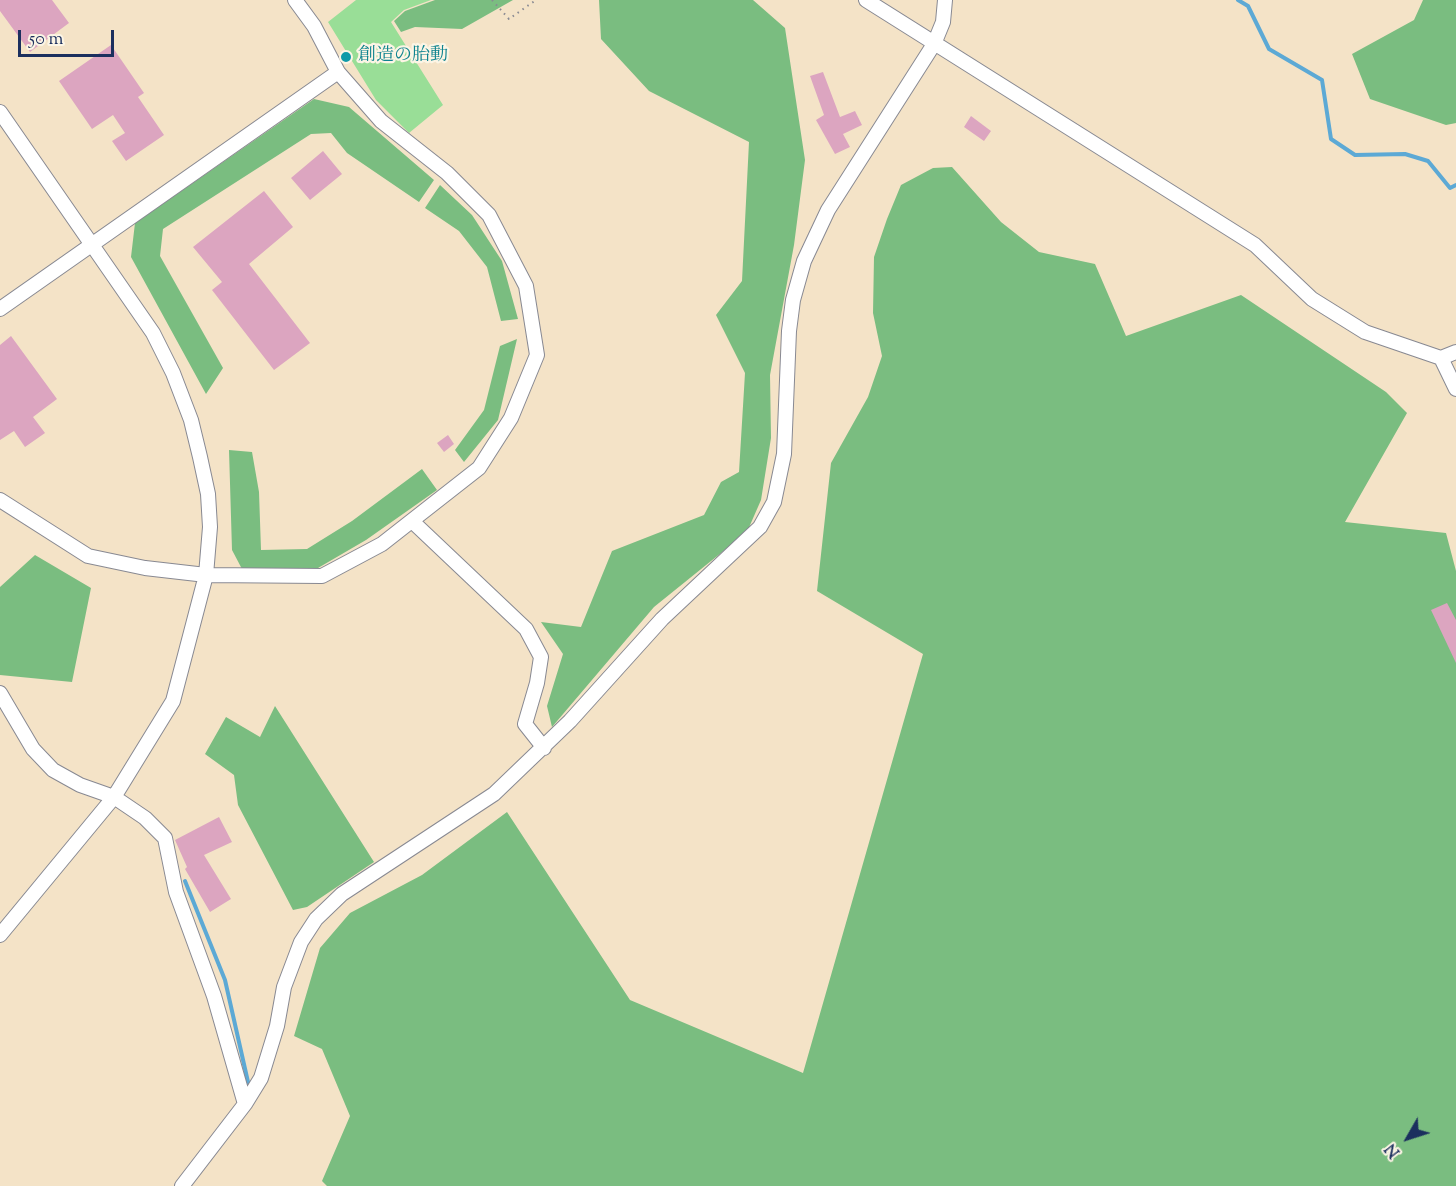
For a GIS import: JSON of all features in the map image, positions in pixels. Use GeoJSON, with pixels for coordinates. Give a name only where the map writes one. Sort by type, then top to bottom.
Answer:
{"type":"FeatureCollection","features":[{"type":"Feature","properties":{"kind":"street"},"geometry":{"type":"LineString","coordinates":[[0,500],[88,556],[145,568],[206,574],[322,576],[382,544],[413,522],[479,468],[511,418],[537,355],[526,286],[489,215],[447,173],[381,121],[338,72],[314,26],[295,0]]}},
{"type":"Feature","properties":{"kind":"street"},"geometry":{"type":"LineString","coordinates":[[866,0],[1255,245],[1312,299],[1365,332],[1441,358],[1456,352]]}},
{"type":"Feature","properties":{"kind":"street"},"geometry":{"type":"LineString","coordinates":[[182,1186],[245,1104],[267,1066],[284,987],[301,942],[316,919],[342,894],[494,794],[544,747],[662,619],[754,534],[774,502],[784,454],[789,331],[793,300],[804,261],[828,210],[934,44],[943,22],[945,0]]}},
{"type":"Feature","properties":{"kind":"street"},"geometry":{"type":"LineString","coordinates":[[0,309],[338,72]]}},
{"type":"Feature","properties":{"kind":"street"},"geometry":{"type":"LineString","coordinates":[[0,112],[153,333],[174,373],[191,420],[208,494],[210,527],[206,574],[172,701],[114,797],[0,935]]}},
{"type":"Feature","properties":{"kind":"street"},"geometry":{"type":"LineString","coordinates":[[1441,358],[1456,389]]}},
{"type":"Feature","properties":{"kind":"street"},"geometry":{"type":"LineString","coordinates":[[413,522],[526,629],[541,657],[537,683],[525,724],[544,747]]}},
{"type":"Feature","properties":{"kind":"street"},"geometry":{"type":"LineString","coordinates":[[0,693],[33,749],[53,770],[80,785],[114,797],[145,818],[165,838],[176,892],[214,996],[245,1104]]}},
{"type":"Feature","properties":{"kind":"path"},"geometry":{"type":"LineString","coordinates":[[492,0],[509,19],[536,0]]}},
{"type":"Feature","properties":{"kind":"green space"},"geometry":{"type":"Polygon","coordinates":[[[356,0],[431,0],[404,10],[391,22],[443,105],[409,133],[376,100],[328,22],[356,0]]]}},
{"type":"Feature","properties":{"kind":"green space"},"geometry":{"type":"Polygon","coordinates":[[[435,0],[513,0],[462,29],[415,27],[401,32],[394,21],[405,11],[435,0]]]}},
{"type":"Feature","properties":{"kind":"green space"},"geometry":{"type":"Polygon","coordinates":[[[599,0],[753,0],[785,28],[805,160],[794,245],[770,375],[771,438],[761,500],[747,532],[654,607],[552,727],[547,706],[563,654],[541,622],[581,627],[612,551],[704,515],[721,482],[739,472],[745,373],[716,315],[742,281],[749,142],[649,91],[601,39],[599,0]]]}},
{"type":"Feature","properties":{"kind":"green space"},"geometry":{"type":"Polygon","coordinates":[[[1423,0],[1456,0],[1456,123],[1446,125],[1370,99],[1352,54],[1414,20],[1423,0]]]}},
{"type":"Feature","properties":{"kind":"green space"},"geometry":{"type":"Polygon","coordinates":[[[314,99],[349,107],[434,180],[419,202],[347,153],[331,133],[311,134],[163,229],[160,256],[223,368],[206,394],[131,257],[135,223],[314,99]]]}},
{"type":"Feature","properties":{"kind":"green space"},"geometry":{"type":"Polygon","coordinates":[[[952,167],[1001,222],[1039,252],[1095,264],[1126,336],[1241,295],[1386,392],[1407,413],[1345,522],[1446,533],[1456,571],[1456,1186],[327,1186],[322,1181],[350,1116],[322,1049],[294,1036],[320,948],[350,913],[422,875],[507,812],[630,1000],[803,1073],[923,654],[817,591],[831,463],[868,397],[882,356],[873,313],[874,257],[887,219],[901,185],[933,168],[952,167]]]}},
{"type":"Feature","properties":{"kind":"green space"},"geometry":{"type":"Polygon","coordinates":[[[440,185],[472,215],[502,261],[518,319],[501,321],[487,267],[459,231],[425,208],[440,185]]]}},
{"type":"Feature","properties":{"kind":"green space"},"geometry":{"type":"Polygon","coordinates":[[[517,339],[498,420],[464,462],[455,450],[484,410],[500,346],[517,339]]]}},
{"type":"Feature","properties":{"kind":"green space"},"geometry":{"type":"Polygon","coordinates":[[[229,450],[252,452],[259,492],[261,550],[307,549],[352,521],[422,469],[437,490],[366,540],[318,568],[242,569],[232,550],[229,450]]]}},
{"type":"Feature","properties":{"kind":"green space"},"geometry":{"type":"Polygon","coordinates":[[[35,555],[91,588],[72,682],[0,675],[0,587],[35,555]]]}},
{"type":"Feature","properties":{"kind":"green space"},"geometry":{"type":"Polygon","coordinates":[[[275,706],[374,862],[307,907],[293,910],[238,805],[234,775],[205,754],[226,717],[260,737],[275,706]]]}},
{"type":"Feature","properties":{"kind":"building"},"geometry":{"type":"Polygon","coordinates":[[[0,0],[52,0],[69,23],[30,52],[0,11],[0,0]]]}},
{"type":"Feature","properties":{"kind":"building"},"geometry":{"type":"Polygon","coordinates":[[[111,45],[144,93],[138,97],[164,135],[126,161],[112,141],[125,133],[113,115],[92,129],[59,81],[111,45]]]}},
{"type":"Feature","properties":{"kind":"building"},"geometry":{"type":"Polygon","coordinates":[[[823,72],[840,117],[855,111],[862,125],[843,134],[850,147],[835,154],[816,120],[824,115],[810,76],[823,72]]]}},
{"type":"Feature","properties":{"kind":"building"},"geometry":{"type":"Polygon","coordinates":[[[971,116],[991,131],[984,141],[964,127],[971,116]]]}},
{"type":"Feature","properties":{"kind":"building"},"geometry":{"type":"Polygon","coordinates":[[[323,151],[342,174],[310,200],[291,178],[323,151]]]}},
{"type":"Feature","properties":{"kind":"building"},"geometry":{"type":"Polygon","coordinates":[[[264,191],[293,227],[249,264],[310,343],[274,370],[212,290],[222,282],[193,247],[264,191]]]}},
{"type":"Feature","properties":{"kind":"building"},"geometry":{"type":"Polygon","coordinates":[[[11,336],[57,399],[33,417],[45,433],[25,447],[14,431],[0,440],[0,345],[11,336]]]}},
{"type":"Feature","properties":{"kind":"building"},"geometry":{"type":"Polygon","coordinates":[[[448,435],[454,444],[444,452],[437,443],[448,435]]]}},
{"type":"Feature","properties":{"kind":"building"},"geometry":{"type":"Polygon","coordinates":[[[1447,603],[1456,620],[1456,663],[1431,610],[1447,603]]]}},
{"type":"Feature","properties":{"kind":"building"},"geometry":{"type":"Polygon","coordinates":[[[219,817],[232,842],[204,855],[231,899],[210,912],[185,869],[187,867],[175,840],[219,817]]]}},
{"type":"Feature","properties":{"kind":"waterway"},"geometry":{"type":"LineString","coordinates":[[1238,0],[1248,6],[1269,49],[1322,80],[1331,139],[1355,155],[1405,154],[1428,161],[1450,188],[1456,185]]}},
{"type":"Feature","properties":{"kind":"waterway"},"geometry":{"type":"LineString","coordinates":[[185,881],[225,980],[248,1082]]}},
{"type":"Feature","properties":{"kind":"place","name":"創造の胎動"},"geometry":{"type":"Point","coordinates":[346,57]}}]}
